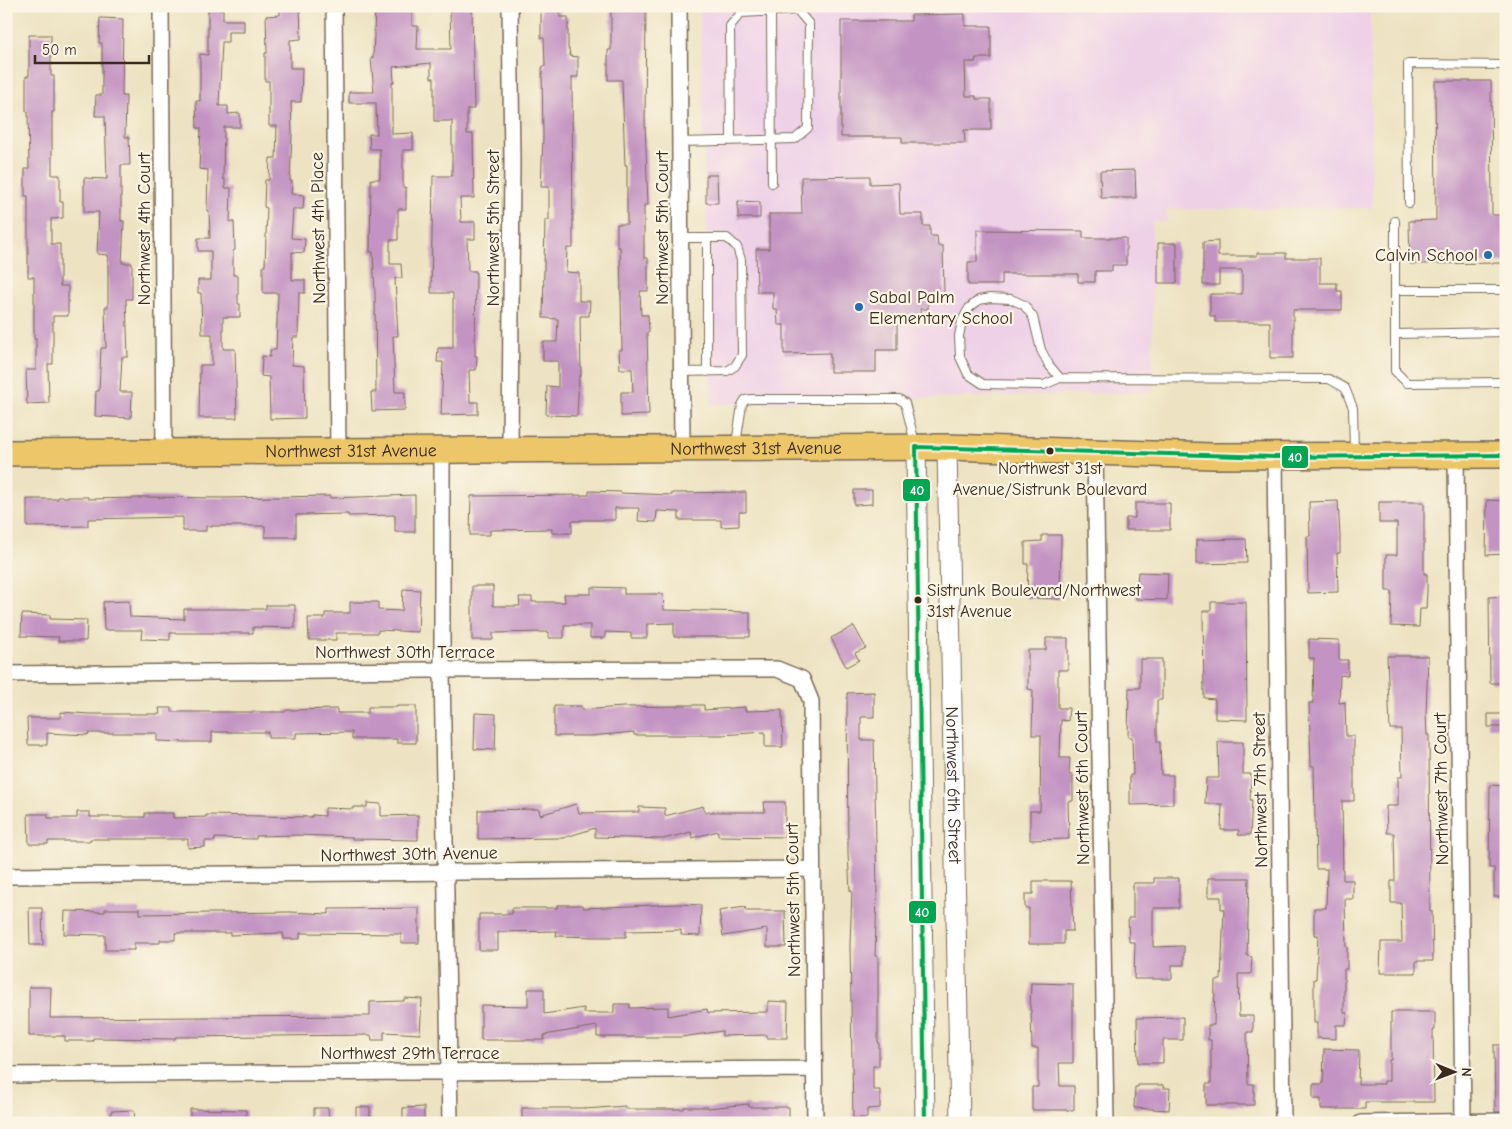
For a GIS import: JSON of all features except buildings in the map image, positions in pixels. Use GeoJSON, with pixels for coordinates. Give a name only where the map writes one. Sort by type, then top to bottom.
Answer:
{"type":"FeatureCollection","features":[{"type":"Feature","properties":{"kind":"main road","name":"Northwest 31st Avenue"},"geometry":{"type":"LineString","coordinates":[[6,453],[947,447],[1275,457],[1506,455]]}},
{"type":"Feature","properties":{"kind":"street","name":"Northwest 4th Court"},"geometry":{"type":"LineString","coordinates":[[161,6],[164,452]]}},
{"type":"Feature","properties":{"kind":"street","name":"Northwest 4th Place"},"geometry":{"type":"LineString","coordinates":[[334,6],[338,450]]}},
{"type":"Feature","properties":{"kind":"street","name":"Northwest 5th Street"},"geometry":{"type":"LineString","coordinates":[[510,6],[512,160],[510,450]]}},
{"type":"Feature","properties":{"kind":"street","name":"Northwest 5th Court"},"geometry":{"type":"LineString","coordinates":[[680,6],[682,449]]}},
{"type":"Feature","properties":{"kind":"street","name":"Northwest 6th Street"},"geometry":{"type":"LineString","coordinates":[[916,447],[925,1123]]}},
{"type":"Feature","properties":{"kind":"street","name":"Northwest 6th Street"},"geometry":{"type":"LineString","coordinates":[[947,447],[960,1123]]}},
{"type":"Feature","properties":{"kind":"street"},"geometry":{"type":"LineString","coordinates":[[442,450],[442,670],[450,1123]]}},
{"type":"Feature","properties":{"kind":"street","name":"Northwest 6th Court"},"geometry":{"type":"LineString","coordinates":[[1096,452],[1106,1123]]}},
{"type":"Feature","properties":{"kind":"street","name":"Northwest 7th Court"},"geometry":{"type":"LineString","coordinates":[[1456,455],[1463,1122]]}},
{"type":"Feature","properties":{"kind":"street","name":"Northwest 7th Street"},"geometry":{"type":"LineString","coordinates":[[1275,457],[1283,1123]]}},
{"type":"Feature","properties":{"kind":"street","name":"Northwest 30th Terrace"},"geometry":{"type":"LineString","coordinates":[[6,674],[777,669],[802,679]]}},
{"type":"Feature","properties":{"kind":"street","name":"Northwest 5th Court"},"geometry":{"type":"LineString","coordinates":[[802,679],[811,701],[816,1123]]}},
{"type":"Feature","properties":{"kind":"street","name":"Northwest 30th Avenue"},"geometry":{"type":"LineString","coordinates":[[6,876],[812,869]]}},
{"type":"Feature","properties":{"kind":"street","name":"Northwest 29th Terrace"},"geometry":{"type":"LineString","coordinates":[[6,1075],[814,1069]]}},
{"type":"Feature","properties":{"kind":"street"},"geometry":{"type":"LineString","coordinates":[[1361,1123],[1506,1122]]}},
{"type":"Feature","properties":{"kind":"lane"},"geometry":{"type":"LineString","coordinates":[[681,142],[795,138],[808,128],[809,24],[797,10],[741,13],[730,26],[731,140]]}},
{"type":"Feature","properties":{"kind":"lane"},"geometry":{"type":"LineString","coordinates":[[771,12],[772,182]]}},
{"type":"Feature","properties":{"kind":"lane"},"geometry":{"type":"LineString","coordinates":[[1409,203],[1408,64],[1506,65]]}},
{"type":"Feature","properties":{"kind":"lane"},"geometry":{"type":"LineString","coordinates":[[1395,221],[1395,371],[1407,383],[1506,382]]}},
{"type":"Feature","properties":{"kind":"lane"},"geometry":{"type":"LineString","coordinates":[[681,238],[727,238],[737,247],[741,260],[742,355],[735,366],[726,372],[682,372]]}},
{"type":"Feature","properties":{"kind":"lane"},"geometry":{"type":"LineString","coordinates":[[707,238],[707,372]]}},
{"type":"Feature","properties":{"kind":"lane"},"geometry":{"type":"LineString","coordinates":[[1395,290],[1506,290]]}},
{"type":"Feature","properties":{"kind":"lane"},"geometry":{"type":"LineString","coordinates":[[1060,378],[1040,350],[1033,317],[1024,305],[1011,299],[990,298],[979,300],[969,308],[962,321],[959,336],[960,357],[968,374],[983,384],[1044,385],[1060,378],[1329,379],[1345,388],[1353,408],[1354,456]]}},
{"type":"Feature","properties":{"kind":"lane"},"geometry":{"type":"LineString","coordinates":[[1395,334],[1506,332]]}},
{"type":"Feature","properties":{"kind":"lane"},"geometry":{"type":"LineString","coordinates":[[736,448],[742,405],[745,400],[751,399],[899,399],[905,403],[916,447]]}},
{"type":"Feature","properties":{"kind":"shaded area"},"geometry":{"type":"Polygon","coordinates":[[[700,6],[1370,6],[1372,208],[1167,209],[1167,222],[1152,222],[1153,392],[711,404],[700,6]]]}},
{"type":"Feature","properties":{"kind":"transit line","name":"40"},"geometry":{"type":"LineString","coordinates":[[925,1123],[916,447],[1275,457],[1506,455]]}},
{"type":"Feature","properties":{"kind":"place","name":"Calvin School"},"geometry":{"type":"Point","coordinates":[1488,255]}},
{"type":"Feature","properties":{"kind":"place","name":"Sabal Palm Elementary School"},"geometry":{"type":"Point","coordinates":[859,307]}},
{"type":"Feature","properties":{"kind":"place","name":"Northwest 31st Avenue/Sistrunk Boulevard"},"geometry":{"type":"Point","coordinates":[1050,451]}},
{"type":"Feature","properties":{"kind":"place","name":"Sistrunk Boulevard/Northwest 31st Avenue"},"geometry":{"type":"Point","coordinates":[918,600]}}]}
